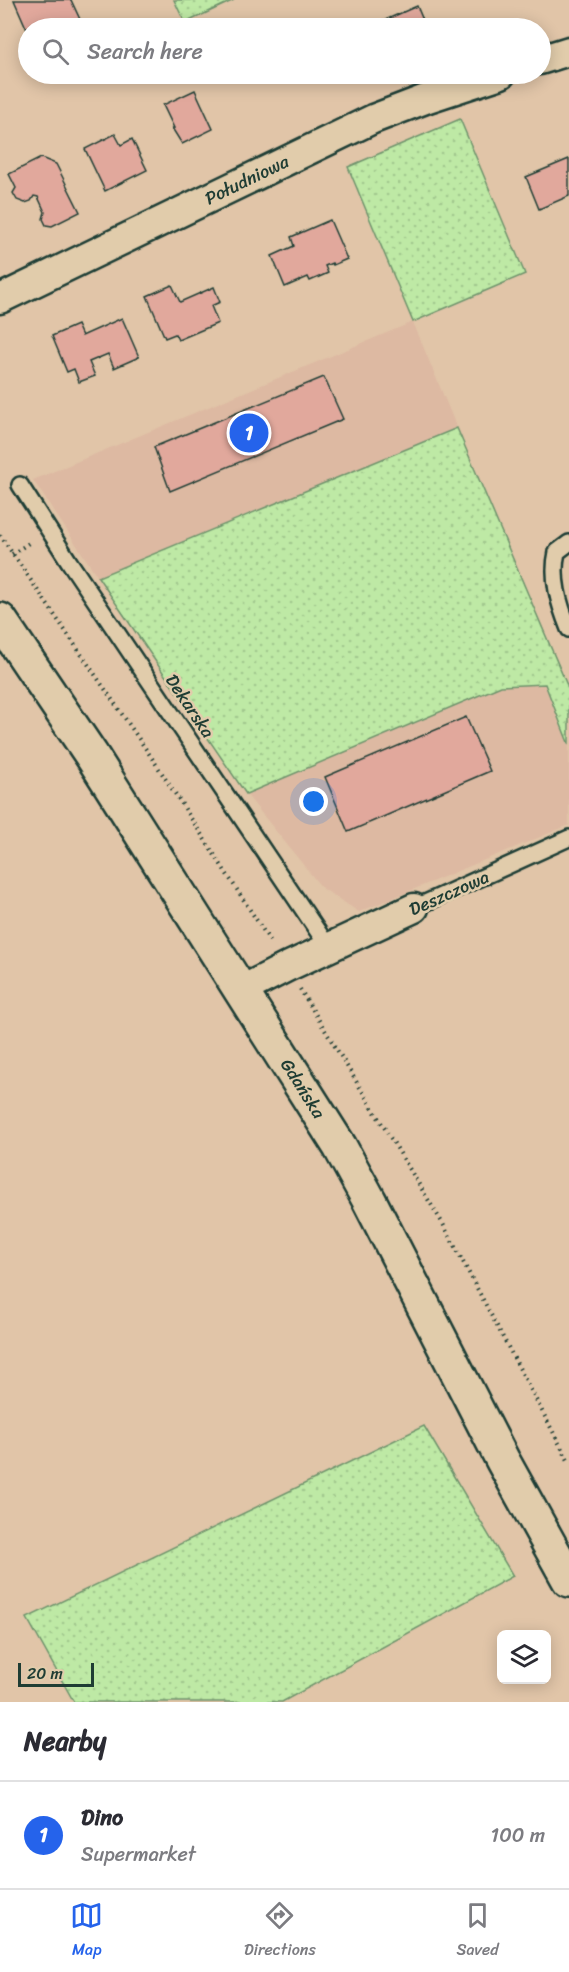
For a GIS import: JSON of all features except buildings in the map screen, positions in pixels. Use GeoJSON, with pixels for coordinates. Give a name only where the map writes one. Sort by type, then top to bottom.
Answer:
{"type":"FeatureCollection","features":[{"type":"Feature","properties":{"kind":"main road","name":"Gdańska"},"geometry":{"type":"LineString","coordinates":[[0,620],[92,756],[340,1147],[504,1461],[569,1580]]}},
{"type":"Feature","properties":{"kind":"street"},"geometry":{"type":"LineString","coordinates":[[551,57],[569,51]]}},
{"type":"Feature","properties":{"kind":"street","name":"Południowa"},"geometry":{"type":"LineString","coordinates":[[0,299],[373,119],[471,84]]}},
{"type":"Feature","properties":{"kind":"street","name":"Deszczowa"},"geometry":{"type":"LineString","coordinates":[[242,990],[414,908]]}},
{"type":"Feature","properties":{"kind":"lane","name":"Dekarska"},"geometry":{"type":"LineString","coordinates":[[20,485],[76,573],[329,948]]}},
{"type":"Feature","properties":{"kind":"lane"},"geometry":{"type":"LineString","coordinates":[[569,543],[557,552],[553,569],[560,606],[569,629]]}},
{"type":"Feature","properties":{"kind":"lane","name":"Deszczowa"},"geometry":{"type":"LineString","coordinates":[[414,908],[569,838]]}},
{"type":"Feature","properties":{"kind":"shaded area"},"geometry":{"type":"Polygon","coordinates":[[[413,322],[457,428],[98,577],[33,480],[413,322]]]}},
{"type":"Feature","properties":{"kind":"shaded area"},"geometry":{"type":"Polygon","coordinates":[[[545,683],[569,745],[569,825],[359,912],[322,888],[246,794],[501,686],[545,683]]]}},
{"type":"Feature","properties":{"kind":"green space"},"geometry":{"type":"Polygon","coordinates":[[[174,0],[234,0],[196,18],[183,18],[174,0]]]}},
{"type":"Feature","properties":{"kind":"green space"},"geometry":{"type":"Polygon","coordinates":[[[460,119],[525,274],[413,322],[348,167],[460,119]]]}},
{"type":"Feature","properties":{"kind":"green space"},"geometry":{"type":"Polygon","coordinates":[[[457,428],[569,690],[569,745],[545,684],[501,686],[246,794],[98,577],[457,428]]]}},
{"type":"Feature","properties":{"kind":"green space"},"geometry":{"type":"Polygon","coordinates":[[[424,1426],[513,1576],[282,1702],[74,1702],[27,1618],[424,1426]]]}},
{"type":"Feature","properties":{"kind":"place","name":"Dino"},"geometry":{"type":"Point","coordinates":[249,433]}}]}
